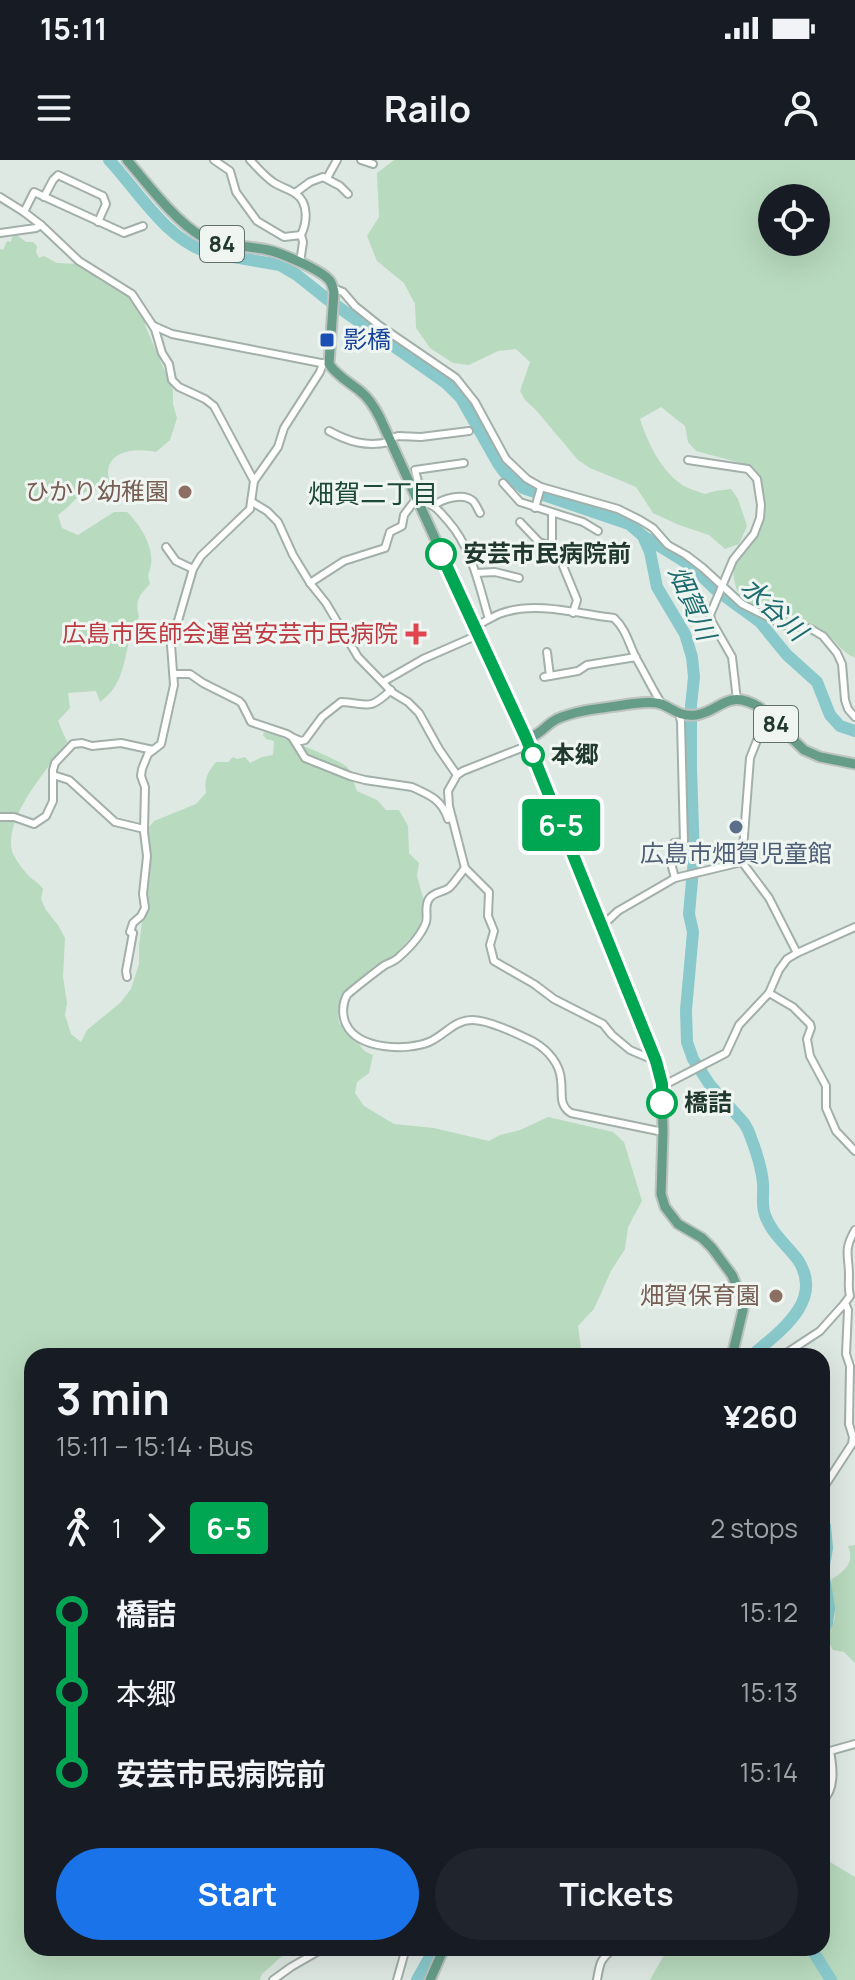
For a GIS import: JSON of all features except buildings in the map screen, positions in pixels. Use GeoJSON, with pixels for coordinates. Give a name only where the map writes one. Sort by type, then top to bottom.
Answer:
{"type":"FeatureCollection","features":[{"type":"Feature","properties":{"kind":"main road","name":"84"},"geometry":{"type":"LineString","coordinates":[[127,160],[177,217],[199,234],[227,246],[269,250],[322,274],[330,281],[333,290]]}},
{"type":"Feature","properties":{"kind":"main road"},"geometry":{"type":"LineString","coordinates":[[333,290],[326,364],[363,393],[373,405],[527,741],[656,1061],[662,1084],[661,1194],[665,1207],[678,1224],[702,1238],[712,1248],[732,1275],[742,1300],[743,1310],[734,1348]]}},
{"type":"Feature","properties":{"kind":"main road","name":"84"},"geometry":{"type":"LineString","coordinates":[[662,704],[680,714],[697,715],[720,703],[737,700],[753,703],[804,750],[820,757],[855,764]]}},
{"type":"Feature","properties":{"kind":"main road"},"geometry":{"type":"LineString","coordinates":[[527,741],[550,724],[568,716],[647,702],[662,704]]}},
{"type":"Feature","properties":{"kind":"main road"},"geometry":{"type":"LineString","coordinates":[[430,1980],[440,1956]]}},
{"type":"Feature","properties":{"kind":"street"},"geometry":{"type":"LineString","coordinates":[[214,160],[230,171],[236,192],[257,221],[284,237],[301,235]]}},
{"type":"Feature","properties":{"kind":"street"},"geometry":{"type":"LineString","coordinates":[[250,160],[271,181],[295,193],[303,202],[306,214],[301,235],[300,263]]}},
{"type":"Feature","properties":{"kind":"street"},"geometry":{"type":"LineString","coordinates":[[327,178],[337,160]]}},
{"type":"Feature","properties":{"kind":"street"},"geometry":{"type":"LineString","coordinates":[[361,160],[373,164]]}},
{"type":"Feature","properties":{"kind":"street"},"geometry":{"type":"LineString","coordinates":[[44,197],[58,175],[103,196],[106,204],[98,222]]}},
{"type":"Feature","properties":{"kind":"street"},"geometry":{"type":"LineString","coordinates":[[295,193],[323,177],[348,194]]}},
{"type":"Feature","properties":{"kind":"street"},"geometry":{"type":"LineString","coordinates":[[24,212],[34,192],[124,233],[143,226]]}},
{"type":"Feature","properties":{"kind":"street"},"geometry":{"type":"LineString","coordinates":[[0,197],[41,225],[79,261],[132,294],[154,326],[172,380],[214,406],[254,481]]}},
{"type":"Feature","properties":{"kind":"street"},"geometry":{"type":"LineString","coordinates":[[0,233],[41,225]]}},
{"type":"Feature","properties":{"kind":"street"},"geometry":{"type":"LineString","coordinates":[[333,290],[343,292],[380,326],[456,378],[475,402],[506,459],[527,479],[540,488],[618,509],[640,520],[742,604],[776,622],[811,629],[823,636],[842,664],[845,700],[855,717]]}},
{"type":"Feature","properties":{"kind":"street"},"geometry":{"type":"LineString","coordinates":[[127,977],[133,933],[130,932],[145,908],[143,894],[147,853],[142,769],[148,754],[161,744],[171,706],[174,674],[171,645],[193,569],[201,556],[250,509],[254,481],[278,447],[284,428],[326,364],[172,334],[154,326]]}},
{"type":"Feature","properties":{"kind":"street"},"geometry":{"type":"LineString","coordinates":[[329,431],[353,442],[368,444],[389,441],[398,436],[421,437],[469,431]]}},
{"type":"Feature","properties":{"kind":"street"},"geometry":{"type":"LineString","coordinates":[[688,460],[748,469],[757,479],[760,518],[754,534],[733,560],[710,615],[732,657],[737,700]]}},
{"type":"Feature","properties":{"kind":"street"},"geometry":{"type":"LineString","coordinates":[[419,501],[415,470],[464,463]]}},
{"type":"Feature","properties":{"kind":"street"},"geometry":{"type":"LineString","coordinates":[[503,483],[520,502],[583,522],[598,531]]}},
{"type":"Feature","properties":{"kind":"street"},"geometry":{"type":"LineString","coordinates":[[536,506],[540,488]]}},
{"type":"Feature","properties":{"kind":"street"},"geometry":{"type":"LineString","coordinates":[[433,506],[444,500],[466,498],[475,503],[480,513]]}},
{"type":"Feature","properties":{"kind":"street"},"geometry":{"type":"LineString","coordinates":[[419,501],[433,506],[455,527],[476,573],[489,619]]}},
{"type":"Feature","properties":{"kind":"street"},"geometry":{"type":"LineString","coordinates":[[310,583],[344,561],[385,548],[392,530],[402,526],[404,515],[419,501]]}},
{"type":"Feature","properties":{"kind":"street"},"geometry":{"type":"LineString","coordinates":[[252,502],[278,522],[293,555],[358,657],[419,713],[457,775]]}},
{"type":"Feature","properties":{"kind":"street"},"geometry":{"type":"LineString","coordinates":[[552,513],[552,546]]}},
{"type":"Feature","properties":{"kind":"street"},"geometry":{"type":"LineString","coordinates":[[520,522],[539,542],[565,553],[564,572],[577,600],[573,613]]}},
{"type":"Feature","properties":{"kind":"street"},"geometry":{"type":"LineString","coordinates":[[166,547],[176,561],[193,569]]}},
{"type":"Feature","properties":{"kind":"street"},"geometry":{"type":"LineString","coordinates":[[476,573],[495,572],[519,578]]}},
{"type":"Feature","properties":{"kind":"street"},"geometry":{"type":"LineString","coordinates":[[383,682],[476,631],[489,619],[528,608],[614,618],[630,640],[662,704]]}},
{"type":"Feature","properties":{"kind":"street"},"geometry":{"type":"LineString","coordinates":[[547,652],[547,676],[578,671],[587,665],[636,657]]}},
{"type":"Feature","properties":{"kind":"street"},"geometry":{"type":"LineString","coordinates":[[174,674],[190,674],[239,701],[251,722],[279,730],[301,741],[322,717],[341,702],[368,706],[391,690]]}},
{"type":"Feature","properties":{"kind":"street"},"geometry":{"type":"LineString","coordinates":[[675,878],[672,867],[674,843],[684,842],[680,714]]}},
{"type":"Feature","properties":{"kind":"street"},"geometry":{"type":"LineString","coordinates":[[767,715],[750,758],[742,862],[769,898],[797,953]]}},
{"type":"Feature","properties":{"kind":"street"},"geometry":{"type":"LineString","coordinates":[[292,737],[305,758],[359,779],[412,787],[439,801],[456,838]]}},
{"type":"Feature","properties":{"kind":"street"},"geometry":{"type":"LineString","coordinates":[[527,741],[507,755],[473,766],[457,775],[447,794],[465,868],[489,892],[488,916],[494,931],[490,945],[494,961],[554,999],[603,1024],[630,1050],[656,1061]]}},
{"type":"Feature","properties":{"kind":"street"},"geometry":{"type":"LineString","coordinates":[[0,817],[14,817],[32,824],[40,822],[53,801],[55,763],[77,742],[92,746],[121,743],[153,750]]}},
{"type":"Feature","properties":{"kind":"street"},"geometry":{"type":"LineString","coordinates":[[53,775],[69,780],[115,822],[144,829]]}},
{"type":"Feature","properties":{"kind":"street"},"geometry":{"type":"LineString","coordinates":[[602,926],[618,911],[675,878],[742,862]]}},
{"type":"Feature","properties":{"kind":"street"},"geometry":{"type":"LineString","coordinates":[[465,868],[448,889],[429,899],[426,922],[403,954],[349,993],[343,1003],[349,1029],[378,1046],[405,1047],[429,1042],[466,1020],[484,1021],[536,1043],[550,1054],[561,1080],[563,1104],[571,1113],[663,1132]]}},
{"type":"Feature","properties":{"kind":"street"},"geometry":{"type":"LineString","coordinates":[[662,1084],[726,1053],[739,1025],[769,993],[782,965],[797,953],[855,927]]}},
{"type":"Feature","properties":{"kind":"street"},"geometry":{"type":"LineString","coordinates":[[769,993],[793,1007],[810,1024],[807,1039],[810,1056],[826,1086],[829,1117],[840,1136],[855,1151]]}},
{"type":"Feature","properties":{"kind":"street"},"geometry":{"type":"LineString","coordinates":[[794,1348],[820,1331],[853,1295],[846,1250],[855,1230]]}},
{"type":"Feature","properties":{"kind":"street"},"geometry":{"type":"LineString","coordinates":[[830,1478],[852,1444],[853,1437],[849,1424],[850,1366],[846,1354],[849,1324],[845,1303]]}},
{"type":"Feature","properties":{"kind":"street"},"geometry":{"type":"LineString","coordinates":[[830,1749],[855,1744]]}},
{"type":"Feature","properties":{"kind":"street"},"geometry":{"type":"LineString","coordinates":[[830,1763],[830,1790]]}},
{"type":"Feature","properties":{"kind":"street"},"geometry":{"type":"LineString","coordinates":[[273,1980],[310,1956]]}},
{"type":"Feature","properties":{"kind":"street"},"geometry":{"type":"LineString","coordinates":[[397,1980],[404,1956]]}},
{"type":"Feature","properties":{"kind":"street"},"geometry":{"type":"LineString","coordinates":[[597,1980],[598,1966],[605,1956]]}},
{"type":"Feature","properties":{"kind":"green space"},"geometry":{"type":"Polygon","coordinates":[[[394,160],[855,160],[855,658],[821,629],[778,622],[737,591],[734,566],[756,536],[765,507],[762,487],[752,466],[696,451],[688,442],[685,426],[661,407],[640,419],[667,471],[681,484],[705,494],[731,489],[738,499],[747,526],[739,544],[725,549],[709,535],[653,513],[636,487],[578,460],[525,400],[520,391],[530,362],[516,349],[498,351],[469,365],[453,363],[430,348],[416,328],[415,304],[404,283],[377,261],[367,236],[379,217],[377,173],[394,160]]]}},
{"type":"Feature","properties":{"kind":"green space"},"geometry":{"type":"Polygon","coordinates":[[[17,235],[26,242],[33,242],[39,258],[44,256],[57,263],[79,264],[133,302],[147,321],[145,325],[173,390],[177,418],[170,440],[156,452],[126,452],[113,459],[108,473],[115,499],[96,490],[89,491],[58,515],[62,528],[78,535],[114,512],[127,512],[145,536],[151,558],[150,584],[138,599],[139,617],[117,684],[100,702],[96,691],[68,693],[70,708],[58,721],[67,742],[29,794],[11,837],[15,857],[43,889],[41,899],[65,938],[65,1015],[71,1034],[81,1042],[87,1030],[120,1003],[131,989],[139,964],[151,848],[146,831],[154,821],[196,804],[206,793],[207,776],[216,762],[245,757],[250,763],[273,755],[274,741],[263,735],[264,732],[271,734],[342,763],[350,772],[357,791],[377,800],[386,810],[399,810],[408,826],[409,853],[419,863],[417,876],[425,905],[418,930],[384,967],[347,990],[338,1014],[339,1023],[352,1038],[356,1038],[362,1049],[373,1055],[369,1073],[357,1082],[355,1093],[364,1106],[394,1124],[434,1128],[489,1141],[548,1117],[613,1132],[624,1142],[642,1201],[628,1227],[625,1249],[594,1309],[578,1326],[581,1348],[24,1348],[24,1956],[282,1956],[262,1974],[260,1980],[0,1980],[0,249],[3,250],[7,241],[11,242],[12,237],[17,235]]]}},
{"type":"Feature","properties":{"kind":"green space"},"geometry":{"type":"Polygon","coordinates":[[[855,1545],[855,1663],[844,1652],[833,1650],[830,1644],[830,1631],[835,1618],[830,1586],[832,1579],[848,1566],[848,1546],[855,1545]]]}},
{"type":"Feature","properties":{"kind":"green space"},"geometry":{"type":"Polygon","coordinates":[[[830,1862],[855,1877],[855,1980],[650,1980],[664,1956],[830,1956],[830,1862]]]}},
{"type":"Feature","properties":{"kind":"waterway","name":"畑賀川"},"geometry":{"type":"LineString","coordinates":[[109,160],[154,214],[194,247],[210,253],[280,265],[446,383],[461,398],[499,465],[523,488],[629,524],[690,565],[716,590],[760,622],[787,655],[817,682],[830,715],[840,726],[855,731]]}},
{"type":"Feature","properties":{"kind":"waterway","name":"畑賀川"},"geometry":{"type":"LineString","coordinates":[[643,536],[650,552],[657,587],[685,634],[694,677],[691,706],[694,858],[689,914],[693,932],[686,1010],[687,1042],[693,1059],[710,1085],[748,1130],[761,1171],[765,1215],[775,1233],[798,1260],[805,1275],[806,1289],[795,1314],[761,1348]]}},
{"type":"Feature","properties":{"kind":"waterway","name":"畑賀川"},"geometry":{"type":"LineString","coordinates":[[417,1980],[430,1956]]}},
{"type":"Feature","properties":{"kind":"waterway"},"geometry":{"type":"LineString","coordinates":[[816,1956],[831,1980]]}},
{"type":"Feature","properties":{"kind":"bus line","name":"6-5"},"geometry":{"type":"LineString","coordinates":[[441,554],[526,738],[581,874],[656,1061],[662,1084],[662,1103]]}},
{"type":"Feature","properties":{"kind":"place","name":"影橋"},"geometry":{"type":"Point","coordinates":[327,340]}},
{"type":"Feature","properties":{"kind":"place","name":"ひかり幼稚園"},"geometry":{"type":"Point","coordinates":[185,492]}},
{"type":"Feature","properties":{"kind":"place","name":"安芸市民病院前"},"geometry":{"type":"Point","coordinates":[441,554]}},
{"type":"Feature","properties":{"kind":"place","name":"広島市医師会運営安芸市民病院"},"geometry":{"type":"Point","coordinates":[416,634]}},
{"type":"Feature","properties":{"kind":"place","name":"本郷"},"geometry":{"type":"Point","coordinates":[533,755]}},
{"type":"Feature","properties":{"kind":"place","name":"広島市畑賀児童館"},"geometry":{"type":"Point","coordinates":[736,827]}},
{"type":"Feature","properties":{"kind":"place","name":"橋詰"},"geometry":{"type":"Point","coordinates":[662,1103]}},
{"type":"Feature","properties":{"kind":"place","name":"畑賀保育園"},"geometry":{"type":"Point","coordinates":[776,1296]}},
{"type":"Feature","properties":{"kind":"district","name":"畑賀二丁目"},"geometry":{"type":"Point","coordinates":[373,494]}},
{"type":"Feature","properties":{"kind":"water label","name":"水谷川"},"geometry":{"type":"Point","coordinates":[774,609]}}]}
